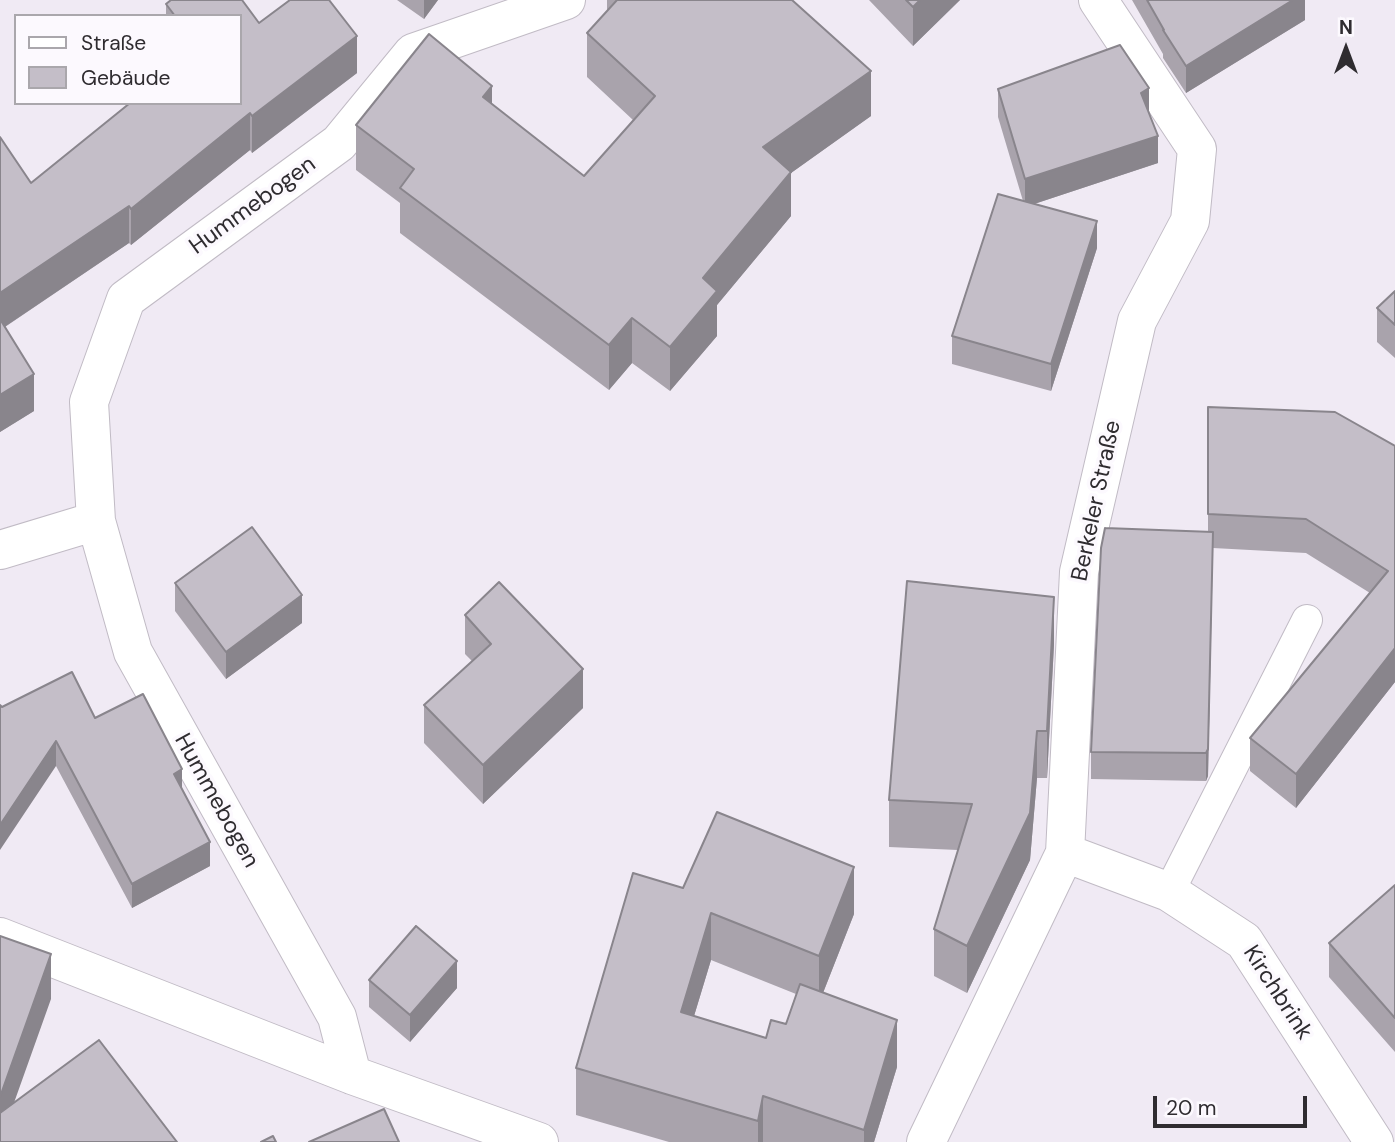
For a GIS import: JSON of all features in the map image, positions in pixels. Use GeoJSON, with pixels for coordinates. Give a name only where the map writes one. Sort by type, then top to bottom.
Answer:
{"type":"FeatureCollection","features":[{"type":"Feature","properties":{"kind":"street","name":"Hummebogen"},"geometry":{"type":"LineString","coordinates":[[352,1075],[337,1017],[133,652],[96,521],[89,402],[126,299],[339,142],[413,53],[566,0]]}},
{"type":"Feature","properties":{"kind":"street","name":"Berkeler Straße"},"geometry":{"type":"LineString","coordinates":[[926,1142],[1065,853],[1079,572],[1137,321],[1190,221],[1197,149],[1098,0]]}},
{"type":"Feature","properties":{"kind":"street"},"geometry":{"type":"LineString","coordinates":[[0,550],[96,521]]}},
{"type":"Feature","properties":{"kind":"street","name":"Kirchbrink"},"geometry":{"type":"LineString","coordinates":[[1065,853],[1168,892],[1244,941],[1374,1142]]}},
{"type":"Feature","properties":{"kind":"street"},"geometry":{"type":"LineString","coordinates":[[0,937],[352,1075],[539,1142]]}},
{"type":"Feature","properties":{"kind":"lane"},"geometry":{"type":"LineString","coordinates":[[1168,892],[1307,620]]}},
{"type":"Feature","properties":{"kind":"building"},"geometry":{"type":"Polygon","coordinates":[[[171,0],[242,0],[259,23],[290,0],[329,0],[357,36],[252,116],[250,113],[131,209],[129,206],[0,293],[0,137],[31,183],[128,105],[242,105],[242,14],[174,14],[166,4],[171,0]]]}},
{"type":"Feature","properties":{"kind":"building"},"geometry":{"type":"Polygon","coordinates":[[[617,0],[792,0],[871,71],[763,147],[791,172],[703,278],[717,291],[670,347],[632,318],[609,345],[400,188],[414,169],[356,125],[429,34],[492,86],[483,97],[584,176],[655,96],[587,33],[617,0]]]}},
{"type":"Feature","properties":{"kind":"building"},"geometry":{"type":"Polygon","coordinates":[[[906,0],[920,0],[913,7],[906,0]]]}},
{"type":"Feature","properties":{"kind":"building"},"geometry":{"type":"Polygon","coordinates":[[[1147,0],[1293,0],[1186,66],[1147,0]]]}},
{"type":"Feature","properties":{"kind":"building"},"geometry":{"type":"Polygon","coordinates":[[[1120,45],[1149,88],[1141,93],[1158,136],[1025,179],[998,89],[1120,45]]]}},
{"type":"Feature","properties":{"kind":"building"},"geometry":{"type":"Polygon","coordinates":[[[998,194],[1097,221],[1051,364],[952,336],[998,194]]]}},
{"type":"Feature","properties":{"kind":"building"},"geometry":{"type":"Polygon","coordinates":[[[1395,291],[1395,325],[1377,308],[1395,291]]]}},
{"type":"Feature","properties":{"kind":"building"},"geometry":{"type":"Polygon","coordinates":[[[0,319],[34,374],[0,395],[0,319]]]}},
{"type":"Feature","properties":{"kind":"building"},"geometry":{"type":"Polygon","coordinates":[[[1208,407],[1335,412],[1395,446],[1395,648],[1296,774],[1250,738],[1388,571],[1306,519],[1208,514],[1208,407]]]}},
{"type":"Feature","properties":{"kind":"building"},"geometry":{"type":"Polygon","coordinates":[[[252,527],[302,595],[226,652],[175,583],[252,527]]]}},
{"type":"Feature","properties":{"kind":"building"},"geometry":{"type":"Polygon","coordinates":[[[1105,528],[1213,532],[1206,753],[1091,752],[1101,548],[1105,528]]]}},
{"type":"Feature","properties":{"kind":"building"},"geometry":{"type":"Polygon","coordinates":[[[907,581],[1054,597],[1047,731],[1037,731],[1030,813],[967,946],[934,929],[972,804],[889,800],[907,581]]]}},
{"type":"Feature","properties":{"kind":"building"},"geometry":{"type":"Polygon","coordinates":[[[499,582],[583,669],[483,765],[424,705],[491,644],[465,615],[499,582]]]}},
{"type":"Feature","properties":{"kind":"building"},"geometry":{"type":"Polygon","coordinates":[[[72,672],[95,718],[143,694],[182,769],[174,774],[210,842],[132,884],[56,741],[0,825],[0,705],[2,707],[72,672]]]}},
{"type":"Feature","properties":{"kind":"building"},"geometry":{"type":"Polygon","coordinates":[[[717,812],[854,867],[819,956],[711,913],[681,1012],[766,1038],[771,1020],[786,1024],[800,984],[897,1020],[864,1130],[763,1096],[758,1121],[576,1068],[633,873],[683,888],[717,812]]]}},
{"type":"Feature","properties":{"kind":"building"},"geometry":{"type":"Polygon","coordinates":[[[1395,885],[1395,1018],[1329,943],[1395,885]]]}},
{"type":"Feature","properties":{"kind":"building"},"geometry":{"type":"Polygon","coordinates":[[[416,926],[457,961],[410,1015],[369,980],[416,926]]]}},
{"type":"Feature","properties":{"kind":"building"},"geometry":{"type":"Polygon","coordinates":[[[0,936],[51,954],[0,1097],[0,936]]]}},
{"type":"Feature","properties":{"kind":"building"},"geometry":{"type":"Polygon","coordinates":[[[99,1040],[177,1142],[0,1142],[0,1113],[99,1040]]]}},
{"type":"Feature","properties":{"kind":"building"},"geometry":{"type":"Polygon","coordinates":[[[384,1109],[399,1142],[309,1142],[384,1109]]]}},
{"type":"Feature","properties":{"kind":"building"},"geometry":{"type":"Polygon","coordinates":[[[273,1136],[276,1142],[261,1142],[273,1136]]]}}]}
